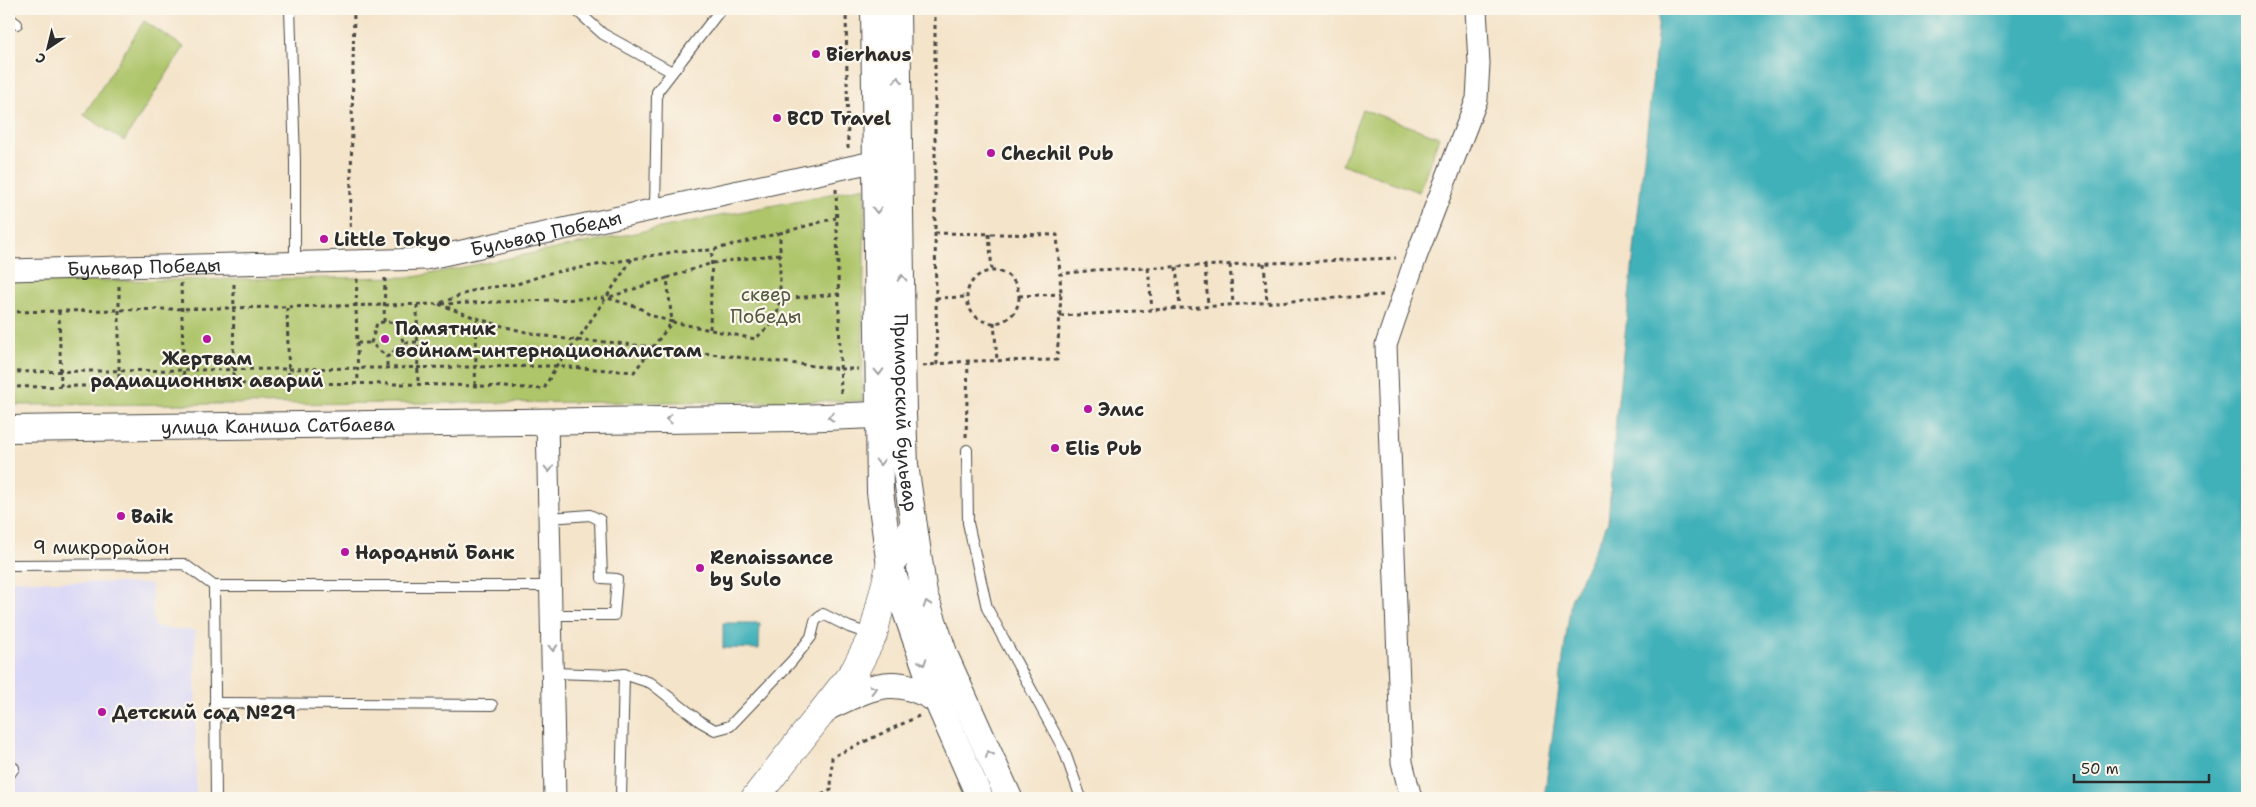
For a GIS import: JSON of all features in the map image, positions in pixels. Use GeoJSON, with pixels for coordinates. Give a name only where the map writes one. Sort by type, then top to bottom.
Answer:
{"type":"FeatureCollection","features":[{"type":"Feature","properties":{"kind":"main road"},"geometry":{"type":"LineString","coordinates":[[755,798],[856,670],[872,636],[890,566],[913,527]]}},
{"type":"Feature","properties":{"kind":"street","name":"Приморский бульвар"},"geometry":{"type":"LineString","coordinates":[[874,9],[888,159]]}},
{"type":"Feature","properties":{"kind":"street","name":"Приморский бульвар"},"geometry":{"type":"LineString","coordinates":[[897,9],[888,159],[892,414],[880,492],[890,566],[933,706],[980,798]]}},
{"type":"Feature","properties":{"kind":"street"},"geometry":{"type":"LineString","coordinates":[[1411,798],[1402,762],[1386,345],[1416,257],[1477,99],[1479,63],[1476,9]]}},
{"type":"Feature","properties":{"kind":"street","name":"Бульвар Победы"},"geometry":{"type":"LineString","coordinates":[[9,270],[425,259],[888,159]]}},
{"type":"Feature","properties":{"kind":"street","name":"Приморский бульвар"},"geometry":{"type":"LineString","coordinates":[[892,414],[905,465],[924,594],[945,656],[1009,798]]}},
{"type":"Feature","properties":{"kind":"street","name":"улица Каниша Сатбаева"},"geometry":{"type":"LineString","coordinates":[[9,429],[892,414]]}},
{"type":"Feature","properties":{"kind":"street"},"geometry":{"type":"LineString","coordinates":[[547,420],[554,673],[555,798]]}},
{"type":"Feature","properties":{"kind":"street"},"geometry":{"type":"LineString","coordinates":[[828,707],[862,691],[894,684],[919,689],[933,706]]}},
{"type":"Feature","properties":{"kind":"lane"},"geometry":{"type":"LineString","coordinates":[[290,9],[295,160],[295,262]]}},
{"type":"Feature","properties":{"kind":"lane"},"geometry":{"type":"LineString","coordinates":[[575,9],[603,34],[672,72]]}},
{"type":"Feature","properties":{"kind":"lane"},"geometry":{"type":"LineString","coordinates":[[655,210],[657,92],[721,9]]}},
{"type":"Feature","properties":{"kind":"lane"},"geometry":{"type":"LineString","coordinates":[[966,450],[968,523],[987,608],[1064,750],[1081,798]]}},
{"type":"Feature","properties":{"kind":"lane"},"geometry":{"type":"LineString","coordinates":[[550,518],[590,515],[600,520],[602,578],[617,579],[614,615],[552,615]]}},
{"type":"Feature","properties":{"kind":"lane","name":"9 микрорайон"},"geometry":{"type":"LineString","coordinates":[[9,565],[184,564],[214,586]]}},
{"type":"Feature","properties":{"kind":"lane"},"geometry":{"type":"LineString","coordinates":[[216,798],[214,586],[552,586]]}},
{"type":"Feature","properties":{"kind":"lane"},"geometry":{"type":"LineString","coordinates":[[554,673],[624,674],[651,683],[701,722],[715,730],[730,726],[792,661],[811,637],[815,621],[823,614],[872,636]]}},
{"type":"Feature","properties":{"kind":"lane"},"geometry":{"type":"LineString","coordinates":[[621,798],[624,674]]}},
{"type":"Feature","properties":{"kind":"lane"},"geometry":{"type":"LineString","coordinates":[[215,703],[492,705]]}},
{"type":"Feature","properties":{"kind":"path"},"geometry":{"type":"LineString","coordinates":[[354,9],[353,261],[358,383]]}},
{"type":"Feature","properties":{"kind":"path"},"geometry":{"type":"LineString","coordinates":[[842,416],[837,218],[842,169],[846,9]]}},
{"type":"Feature","properties":{"kind":"path"},"geometry":{"type":"LineString","coordinates":[[935,9],[935,233],[937,364],[997,360],[1057,360],[1062,294],[1057,235],[935,233]]}},
{"type":"Feature","properties":{"kind":"path"},"geometry":{"type":"LineString","coordinates":[[438,304],[477,289],[517,284],[550,273],[679,251],[712,250],[837,218]]}},
{"type":"Feature","properties":{"kind":"path"},"geometry":{"type":"LineString","coordinates":[[607,298],[638,307],[650,315],[672,322],[755,339],[776,320],[780,299],[780,234]]}},
{"type":"Feature","properties":{"kind":"path"},"geometry":{"type":"LineString","coordinates":[[989,234],[992,271]]}},
{"type":"Feature","properties":{"kind":"path"},"geometry":{"type":"LineString","coordinates":[[710,329],[712,250]]}},
{"type":"Feature","properties":{"kind":"path"},"geometry":{"type":"LineString","coordinates":[[9,312],[384,306],[607,298],[712,263],[780,254]]}},
{"type":"Feature","properties":{"kind":"path"},"geometry":{"type":"LineString","coordinates":[[1060,274],[1230,264],[1416,257]]}},
{"type":"Feature","properties":{"kind":"path"},"geometry":{"type":"LineString","coordinates":[[9,387],[358,383],[475,385],[544,389],[556,366],[607,298],[632,259]]}},
{"type":"Feature","properties":{"kind":"path"},"geometry":{"type":"LineString","coordinates":[[1264,263],[1267,302]]}},
{"type":"Feature","properties":{"kind":"path"},"geometry":{"type":"LineString","coordinates":[[232,264],[233,384]]}},
{"type":"Feature","properties":{"kind":"path"},"geometry":{"type":"LineString","coordinates":[[1230,264],[1233,304]]}},
{"type":"Feature","properties":{"kind":"path"},"geometry":{"type":"LineString","coordinates":[[180,265],[184,385]]}},
{"type":"Feature","properties":{"kind":"path"},"geometry":{"type":"LineString","coordinates":[[1205,266],[1208,306]]}},
{"type":"Feature","properties":{"kind":"path"},"geometry":{"type":"LineString","coordinates":[[118,267],[120,386]]}},
{"type":"Feature","properties":{"kind":"path"},"geometry":{"type":"LineString","coordinates":[[1176,267],[1180,307]]}},
{"type":"Feature","properties":{"kind":"path"},"geometry":{"type":"LineString","coordinates":[[1148,268],[1152,309]]}},
{"type":"Feature","properties":{"kind":"path"},"geometry":{"type":"LineString","coordinates":[[992,271],[1005,274],[1012,279],[1019,296],[1014,312],[1007,318],[994,322],[981,319],[974,314],[967,297],[973,280],[979,274],[992,271]]}},
{"type":"Feature","properties":{"kind":"path"},"geometry":{"type":"LineString","coordinates":[[384,322],[385,278]]}},
{"type":"Feature","properties":{"kind":"path"},"geometry":{"type":"LineString","coordinates":[[9,372],[289,367],[556,366],[634,372],[672,322],[667,278]]}},
{"type":"Feature","properties":{"kind":"path"},"geometry":{"type":"LineString","coordinates":[[780,299],[839,294]]}},
{"type":"Feature","properties":{"kind":"path"},"geometry":{"type":"LineString","coordinates":[[1019,296],[1062,294]]}},
{"type":"Feature","properties":{"kind":"path"},"geometry":{"type":"LineString","coordinates":[[1060,316],[1403,294]]}},
{"type":"Feature","properties":{"kind":"path"},"geometry":{"type":"LineString","coordinates":[[936,298],[967,297]]}},
{"type":"Feature","properties":{"kind":"path"},"geometry":{"type":"LineString","coordinates":[[438,304],[477,320],[576,341],[652,347],[841,369]]}},
{"type":"Feature","properties":{"kind":"path"},"geometry":{"type":"LineString","coordinates":[[418,305],[418,385]]}},
{"type":"Feature","properties":{"kind":"path"},"geometry":{"type":"LineString","coordinates":[[287,308],[289,384]]}},
{"type":"Feature","properties":{"kind":"path"},"geometry":{"type":"LineString","coordinates":[[59,312],[62,386]]}},
{"type":"Feature","properties":{"kind":"path"},"geometry":{"type":"LineString","coordinates":[[475,385],[477,320]]}},
{"type":"Feature","properties":{"kind":"path"},"geometry":{"type":"LineString","coordinates":[[371,343],[376,323],[395,322],[404,343]]}},
{"type":"Feature","properties":{"kind":"path"},"geometry":{"type":"LineString","coordinates":[[994,322],[997,360]]}},
{"type":"Feature","properties":{"kind":"path"},"geometry":{"type":"LineString","coordinates":[[387,357],[404,343],[418,342]]}},
{"type":"Feature","properties":{"kind":"path"},"geometry":{"type":"LineString","coordinates":[[357,343],[371,343],[387,357],[387,366]]}},
{"type":"Feature","properties":{"kind":"path"},"geometry":{"type":"LineString","coordinates":[[966,450],[965,425],[968,361]]}},
{"type":"Feature","properties":{"kind":"path"},"geometry":{"type":"LineString","coordinates":[[814,798],[831,790],[832,757],[933,706]]}},
{"type":"Feature","properties":{"kind":"shaded area","name":"Детский сад №29"},"geometry":{"type":"Polygon","coordinates":[[[9,580],[151,584],[154,627],[195,631],[196,798],[16,798],[9,793],[9,580]]]}},
{"type":"Feature","properties":{"kind":"green space"},"geometry":{"type":"Polygon","coordinates":[[[144,21],[184,47],[124,141],[84,115],[144,21]]]}},
{"type":"Feature","properties":{"kind":"green space"},"geometry":{"type":"Polygon","coordinates":[[[1362,109],[1439,137],[1419,192],[1342,164],[1362,109]]]}},
{"type":"Feature","properties":{"kind":"green space","name":"сквер Победы"},"geometry":{"type":"Polygon","coordinates":[[[865,187],[862,401],[9,405],[9,282],[414,277],[865,187]]]}},
{"type":"Feature","properties":{"kind":"water"},"geometry":{"type":"Polygon","coordinates":[[[1660,9],[2247,9],[2247,798],[1544,798],[1571,600],[1608,522],[1616,419],[1660,9]]]}},
{"type":"Feature","properties":{"kind":"water"},"geometry":{"type":"Polygon","coordinates":[[[723,623],[760,623],[759,649],[723,648],[723,623]]]}},
{"type":"Feature","properties":{"kind":"place","name":"Bierhaus"},"geometry":{"type":"Point","coordinates":[816,54]}},
{"type":"Feature","properties":{"kind":"place","name":"BCD Travel"},"geometry":{"type":"Point","coordinates":[777,118]}},
{"type":"Feature","properties":{"kind":"place","name":"Chechil Pub"},"geometry":{"type":"Point","coordinates":[991,153]}},
{"type":"Feature","properties":{"kind":"place","name":"Little Tokyo"},"geometry":{"type":"Point","coordinates":[324,239]}},
{"type":"Feature","properties":{"kind":"place","name":"Жертвам радиационных аварий"},"geometry":{"type":"Point","coordinates":[207,339]}},
{"type":"Feature","properties":{"kind":"place","name":"Памятник войнам-интернационалистам"},"geometry":{"type":"Point","coordinates":[385,339]}},
{"type":"Feature","properties":{"kind":"place","name":"Элис"},"geometry":{"type":"Point","coordinates":[1088,409]}},
{"type":"Feature","properties":{"kind":"place","name":"Elis Pub"},"geometry":{"type":"Point","coordinates":[1055,448]}},
{"type":"Feature","properties":{"kind":"place","name":"Baik"},"geometry":{"type":"Point","coordinates":[121,516]}},
{"type":"Feature","properties":{"kind":"place","name":"Народный Банк"},"geometry":{"type":"Point","coordinates":[345,552]}},
{"type":"Feature","properties":{"kind":"place","name":"Renaissance by Sulo"},"geometry":{"type":"Point","coordinates":[700,568]}},
{"type":"Feature","properties":{"kind":"place","name":"Детский сад №29"},"geometry":{"type":"Point","coordinates":[102,712]}}]}
